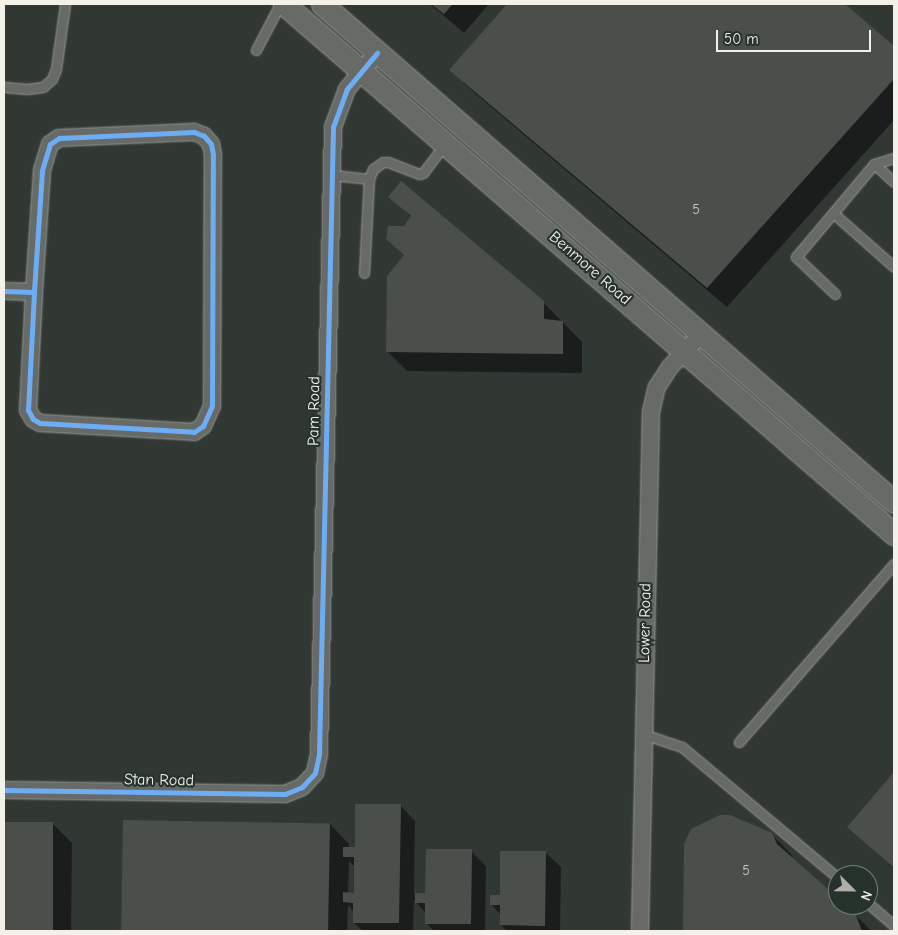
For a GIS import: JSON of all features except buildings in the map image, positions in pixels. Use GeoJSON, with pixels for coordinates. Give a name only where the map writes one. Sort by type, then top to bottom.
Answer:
{"type":"FeatureCollection","features":[{"type":"Feature","properties":{"kind":"street","name":"Benmore Road"},"geometry":{"type":"LineString","coordinates":[[282,4],[362,70],[894,534]]}},
{"type":"Feature","properties":{"kind":"street","name":"Benmore Road"},"geometry":{"type":"LineString","coordinates":[[322,4],[894,502]]}},
{"type":"Feature","properties":{"kind":"street","name":"Pam Road"},"geometry":{"type":"LineString","coordinates":[[309,780],[315,772],[319,754],[333,126],[347,89],[377,53]]}},
{"type":"Feature","properties":{"kind":"street"},"geometry":{"type":"LineString","coordinates":[[194,132],[204,136],[211,144],[213,155],[212,406],[203,426],[194,432],[50,424],[40,423],[33,419],[28,410],[34,292],[42,171],[50,144],[59,138],[194,132]]}},
{"type":"Feature","properties":{"kind":"street"},"geometry":{"type":"LineString","coordinates":[[4,291],[34,292]]}},
{"type":"Feature","properties":{"kind":"street","name":"Lower Road"},"geometry":{"type":"LineString","coordinates":[[640,931],[651,412],[657,387],[684,350],[702,333]]}},
{"type":"Feature","properties":{"kind":"street","name":"Stan Road"},"geometry":{"type":"LineString","coordinates":[[4,790],[285,794],[302,787],[309,780]]}},
{"type":"Feature","properties":{"kind":"lane"},"geometry":{"type":"LineString","coordinates":[[4,87],[27,89],[43,86],[52,79],[56,69],[66,4]]}},
{"type":"Feature","properties":{"kind":"lane"},"geometry":{"type":"LineString","coordinates":[[256,50],[282,4]]}},
{"type":"Feature","properties":{"kind":"lane"},"geometry":{"type":"LineString","coordinates":[[364,273],[369,179],[373,169],[382,162],[423,174],[446,143]]}},
{"type":"Feature","properties":{"kind":"lane"},"geometry":{"type":"LineString","coordinates":[[835,294],[796,257],[874,164],[894,158]]}},
{"type":"Feature","properties":{"kind":"lane"},"geometry":{"type":"LineString","coordinates":[[874,164],[894,182]]}},
{"type":"Feature","properties":{"kind":"lane"},"geometry":{"type":"LineString","coordinates":[[332,175],[369,179]]}},
{"type":"Feature","properties":{"kind":"lane"},"geometry":{"type":"LineString","coordinates":[[833,213],[894,267]]}},
{"type":"Feature","properties":{"kind":"lane"},"geometry":{"type":"LineString","coordinates":[[739,742],[894,564]]}},
{"type":"Feature","properties":{"kind":"lane"},"geometry":{"type":"LineString","coordinates":[[643,734],[682,747],[828,870]]}},
{"type":"Feature","properties":{"kind":"lane"},"geometry":{"type":"LineString","coordinates":[[878,912],[894,926]]}},
{"type":"Feature","properties":{"kind":"cycle path"},"geometry":{"type":"LineString","coordinates":[[4,790],[285,794],[302,787],[315,773],[319,754],[333,127],[347,89],[377,53]]}},
{"type":"Feature","properties":{"kind":"cycle path"},"geometry":{"type":"LineString","coordinates":[[4,291],[34,292],[28,410],[33,419],[40,423],[194,432],[203,426],[212,406],[213,155],[211,144],[204,136],[194,132],[59,138],[50,144],[42,171],[34,292]]}}]}
